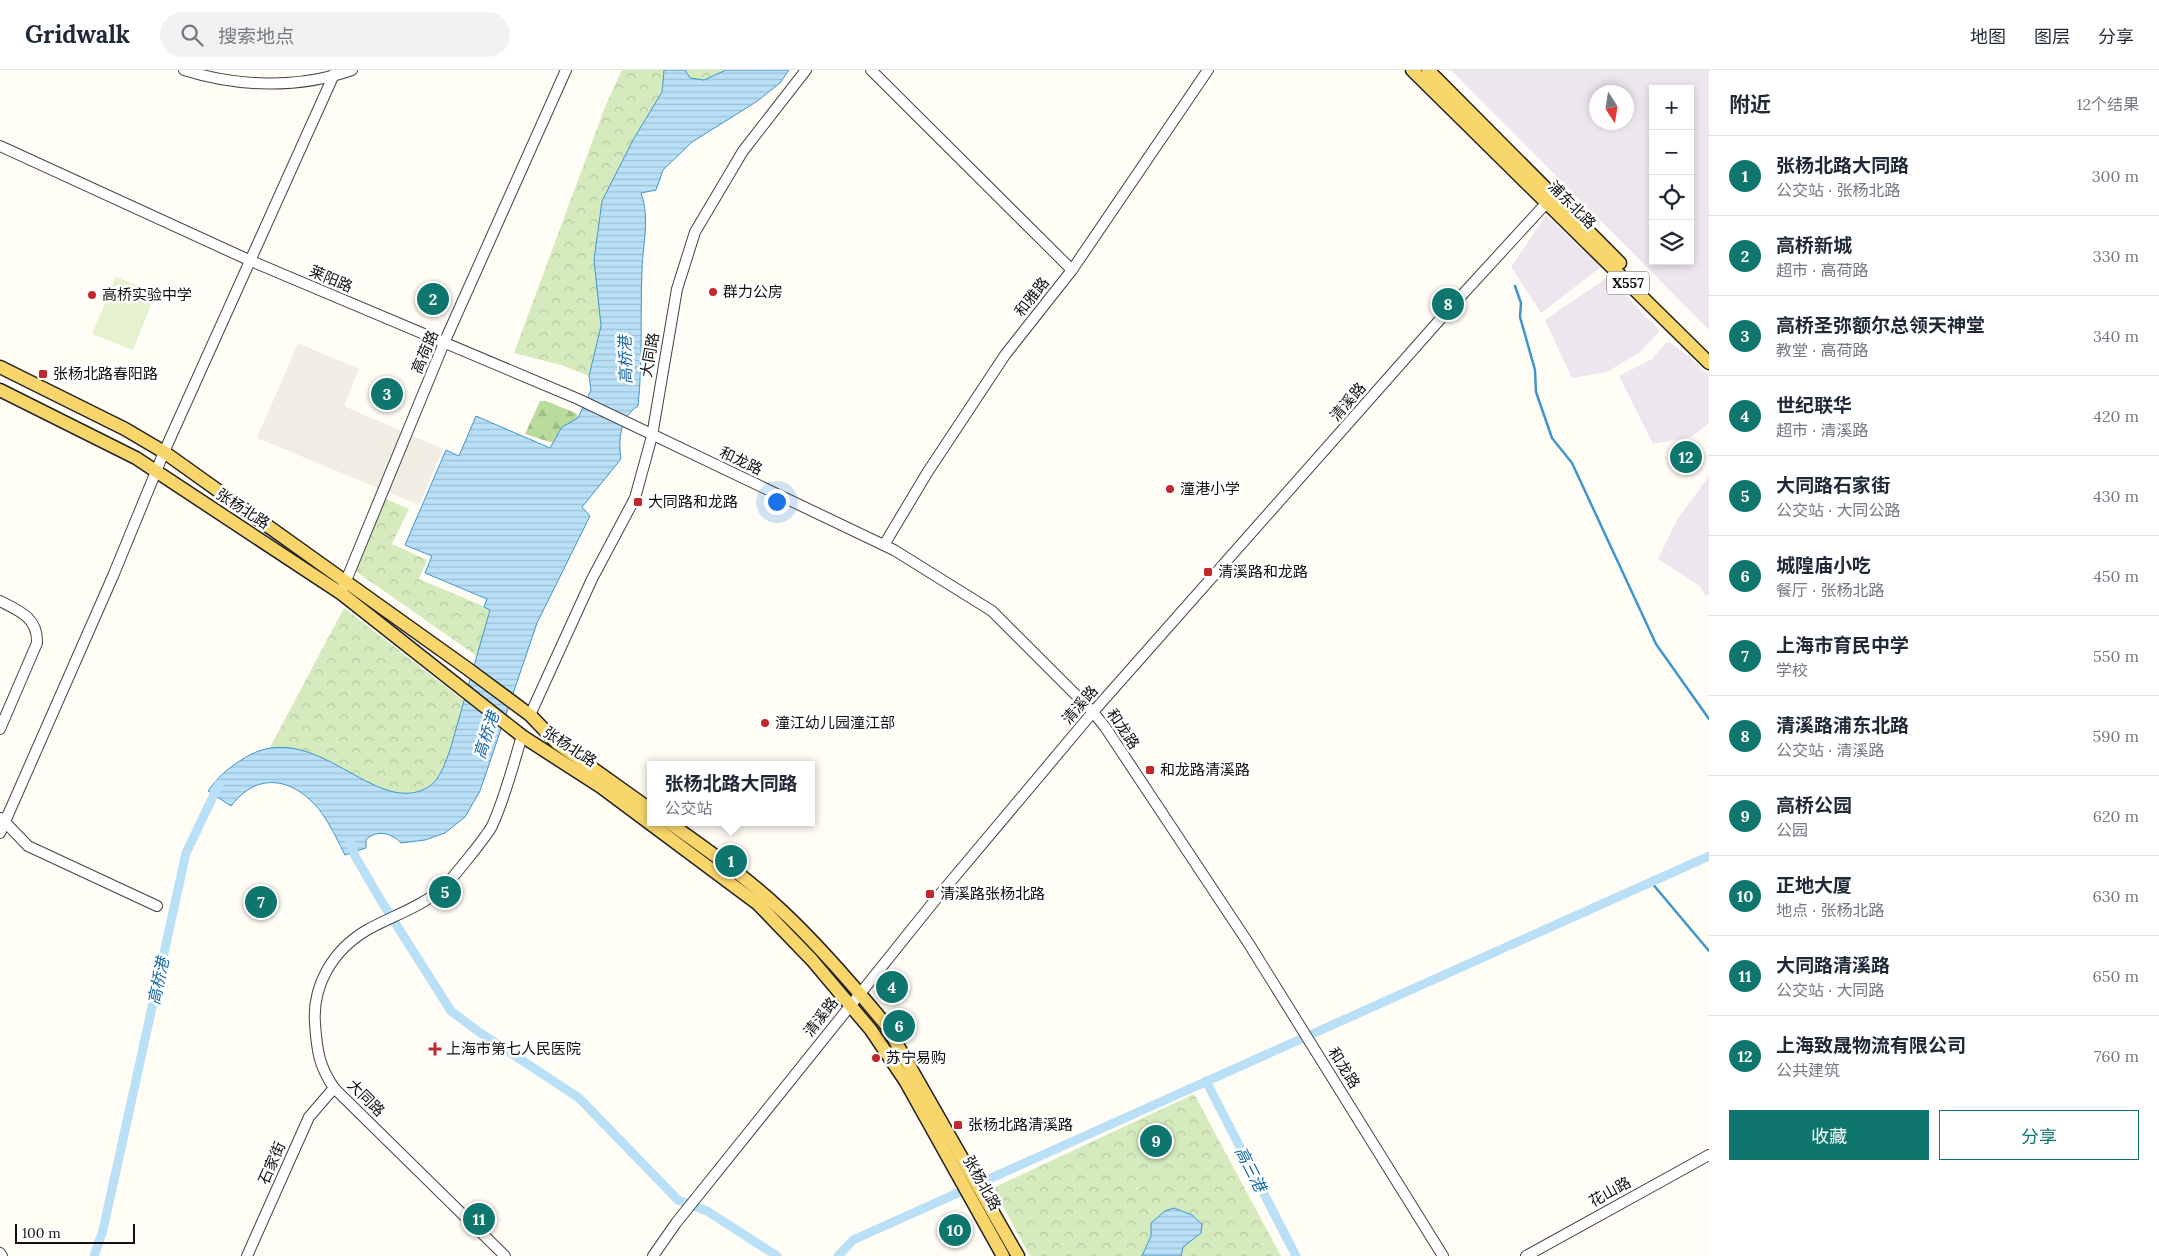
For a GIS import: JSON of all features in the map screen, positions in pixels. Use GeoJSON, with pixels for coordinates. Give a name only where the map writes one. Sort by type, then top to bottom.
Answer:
{"type":"FeatureCollection","features":[{"type":"Feature","properties":{"kind":"main road","name":"浦东北路"},"geometry":{"type":"LineString","coordinates":[[1412,70],[1709,351]]}},
{"type":"Feature","properties":{"kind":"main road","name":"浦东北路"},"geometry":{"type":"LineString","coordinates":[[1428,70],[1709,363]]}},
{"type":"Feature","properties":{"kind":"main road","name":"张杨北路"},"geometry":{"type":"LineString","coordinates":[[0,367],[125,429],[164,452],[468,669],[530,715],[557,743],[647,807]]}},
{"type":"Feature","properties":{"kind":"main road","name":"张杨北路"},"geometry":{"type":"LineString","coordinates":[[0,390],[84,430],[156,472],[342,594],[465,689],[522,736],[601,787],[647,821]]}},
{"type":"Feature","properties":{"kind":"main road"},"geometry":{"type":"LineString","coordinates":[[522,736],[530,715]]}},
{"type":"Feature","properties":{"kind":"main road","name":"张杨北路"},"geometry":{"type":"LineString","coordinates":[[653,826],[758,904],[812,960],[871,1030],[969,1181]]}},
{"type":"Feature","properties":{"kind":"main road","name":"张杨北路"},"geometry":{"type":"LineString","coordinates":[[674,826],[706,849],[780,908],[860,993],[886,1025],[976,1194],[1003,1256]]}},
{"type":"Feature","properties":{"kind":"main road","name":"张杨北路"},"geometry":{"type":"LineString","coordinates":[[976,1194],[1018,1256]]}},
{"type":"Feature","properties":{"kind":"street"},"geometry":{"type":"LineString","coordinates":[[184,70],[204,77],[247,83],[292,83],[352,70]]}},
{"type":"Feature","properties":{"kind":"street","name":"高荷路"},"geometry":{"type":"LineString","coordinates":[[342,594],[345,580],[444,343],[566,70]]}},
{"type":"Feature","properties":{"kind":"street","name":"大同路"},"geometry":{"type":"LineString","coordinates":[[530,715],[592,579],[635,498],[652,436],[677,289],[695,232],[743,151],[806,70]]}},
{"type":"Feature","properties":{"kind":"street"},"geometry":{"type":"LineString","coordinates":[[872,70],[1072,270]]}},
{"type":"Feature","properties":{"kind":"street","name":"和雅路"},"geometry":{"type":"LineString","coordinates":[[884,545],[922,481],[1005,355],[1072,270],[1208,70]]}},
{"type":"Feature","properties":{"kind":"street"},"geometry":{"type":"LineString","coordinates":[[0,833],[3,819],[164,452],[335,73]]}},
{"type":"Feature","properties":{"kind":"street","name":"莱阳路"},"geometry":{"type":"LineString","coordinates":[[0,146],[251,261],[578,399],[652,436]]}},
{"type":"Feature","properties":{"kind":"street","name":"清溪路"},"geometry":{"type":"LineString","coordinates":[[654,1256],[676,1223],[849,1006],[1093,712],[1451,307],[1550,199]]}},
{"type":"Feature","properties":{"kind":"street","name":"和龙路"},"geometry":{"type":"LineString","coordinates":[[652,436],[884,545],[992,611],[1093,712],[1249,944],[1443,1256]]}},
{"type":"Feature","properties":{"kind":"street"},"geometry":{"type":"LineString","coordinates":[[0,601],[23,612],[33,621],[37,634],[36,643],[0,729]]}},
{"type":"Feature","properties":{"kind":"street","name":"大同路"},"geometry":{"type":"LineString","coordinates":[[505,1256],[334,1088],[322,1070],[316,1041],[314,1014],[322,978],[339,952],[366,931],[412,908],[443,888],[492,827],[522,736]]}},
{"type":"Feature","properties":{"kind":"street"},"geometry":{"type":"LineString","coordinates":[[3,819],[28,846],[157,906]]}},
{"type":"Feature","properties":{"kind":"street","name":"石家街"},"geometry":{"type":"LineString","coordinates":[[247,1256],[309,1116],[334,1088]]}},
{"type":"Feature","properties":{"kind":"street","name":"花山路"},"geometry":{"type":"LineString","coordinates":[[1526,1256],[1709,1155]]}},
{"type":"Feature","properties":{"kind":"shaded area"},"geometry":{"type":"Polygon","coordinates":[[[1451,70],[1709,70],[1709,330],[1451,70]]]}},
{"type":"Feature","properties":{"kind":"shaded area"},"geometry":{"type":"Polygon","coordinates":[[[1546,215],[1601,267],[1541,313],[1511,267],[1546,215]]]}},
{"type":"Feature","properties":{"kind":"shaded area"},"geometry":{"type":"Polygon","coordinates":[[[1608,277],[1660,331],[1640,352],[1607,372],[1572,378],[1545,320],[1608,277]]]}},
{"type":"Feature","properties":{"kind":"shaded area"},"geometry":{"type":"Polygon","coordinates":[[[1668,341],[1691,358],[1709,376],[1709,423],[1691,437],[1653,444],[1619,376],[1652,359],[1668,341]]]}},
{"type":"Feature","properties":{"kind":"shaded area"},"geometry":{"type":"Polygon","coordinates":[[[298,343],[359,369],[344,406],[443,449],[419,505],[257,438],[298,343]]]}},
{"type":"Feature","properties":{"kind":"shaded area"},"geometry":{"type":"Polygon","coordinates":[[[1709,476],[1709,594],[1705,596],[1700,586],[1658,559],[1677,520],[1709,476]]]}},
{"type":"Feature","properties":{"kind":"green space"},"geometry":{"type":"Polygon","coordinates":[[[622,70],[664,70],[662,92],[633,140],[602,201],[594,260],[601,326],[589,376],[561,365],[514,353],[605,107],[622,70]]]}},
{"type":"Feature","properties":{"kind":"green space"},"geometry":{"type":"Polygon","coordinates":[[[685,70],[726,70],[704,80],[690,78],[685,70]]]}},
{"type":"Feature","properties":{"kind":"green space"},"geometry":{"type":"Polygon","coordinates":[[[116,277],[156,293],[133,350],[92,334],[116,277]]]}},
{"type":"Feature","properties":{"kind":"green space"},"geometry":{"type":"Polygon","coordinates":[[[540,401],[546,401],[576,413],[578,418],[562,427],[553,443],[525,434],[540,401]]]}},
{"type":"Feature","properties":{"kind":"green space"},"geometry":{"type":"Polygon","coordinates":[[[384,498],[409,509],[392,544],[427,560],[419,579],[490,609],[478,657],[354,570],[384,498]]]}},
{"type":"Feature","properties":{"kind":"green space"},"geometry":{"type":"Polygon","coordinates":[[[344,608],[477,711],[464,766],[397,805],[267,753],[344,608]]]}},
{"type":"Feature","properties":{"kind":"green space"},"geometry":{"type":"Polygon","coordinates":[[[1194,1094],[1281,1256],[1030,1256],[993,1188],[1194,1094]]]}},
{"type":"Feature","properties":{"kind":"water"},"geometry":{"type":"Polygon","coordinates":[[[664,70],[685,70],[690,78],[704,80],[726,70],[789,70],[780,83],[756,102],[692,142],[663,170],[656,190],[641,193],[646,221],[642,269],[638,406],[627,416],[624,423],[620,437],[621,459],[582,507],[590,516],[537,623],[480,791],[465,817],[445,833],[425,840],[401,843],[389,835],[374,834],[366,840],[366,848],[345,855],[318,808],[297,790],[274,783],[263,784],[241,795],[231,806],[208,791],[219,777],[241,760],[268,749],[294,748],[318,756],[365,781],[388,790],[409,793],[430,786],[440,774],[450,750],[490,610],[484,607],[487,599],[425,573],[432,556],[405,545],[446,450],[459,456],[476,416],[550,448],[562,427],[578,418],[591,390],[589,376],[601,326],[594,260],[602,201],[633,140],[662,92],[664,70]]]}},
{"type":"Feature","properties":{"kind":"water"},"geometry":{"type":"Polygon","coordinates":[[[1174,1208],[1192,1215],[1202,1224],[1201,1233],[1183,1247],[1181,1256],[1142,1256],[1151,1236],[1151,1223],[1165,1211],[1174,1208]]]}},
{"type":"Feature","properties":{"kind":"waterway"},"geometry":{"type":"LineString","coordinates":[[1515,286],[1521,303],[1520,317],[1535,370],[1536,392],[1552,438],[1572,463],[1656,644],[1709,719]]}},
{"type":"Feature","properties":{"kind":"waterway","name":"高桥港"},"geometry":{"type":"LineString","coordinates":[[94,1256],[103,1230],[186,853],[219,784]]}},
{"type":"Feature","properties":{"kind":"waterway"},"geometry":{"type":"LineString","coordinates":[[350,841],[355,856],[380,899],[451,1011],[479,1032],[579,1098],[678,1200],[707,1211],[777,1256]]}},
{"type":"Feature","properties":{"kind":"waterway"},"geometry":{"type":"LineString","coordinates":[[838,1256],[853,1240],[1709,856]]}},
{"type":"Feature","properties":{"kind":"waterway"},"geometry":{"type":"LineString","coordinates":[[1651,882],[1709,951]]}},
{"type":"Feature","properties":{"kind":"waterway","name":"高三港"},"geometry":{"type":"LineString","coordinates":[[1206,1081],[1296,1256]]}},
{"type":"Feature","properties":{"kind":"place","name":"群力公房"},"geometry":{"type":"Point","coordinates":[713,292]}},
{"type":"Feature","properties":{"kind":"place","name":"高桥实验中学"},"geometry":{"type":"Point","coordinates":[92,295]}},
{"type":"Feature","properties":{"kind":"place","name":"高桥新城"},"geometry":{"type":"Point","coordinates":[433,299]}},
{"type":"Feature","properties":{"kind":"place","name":"清溪路浦东北路"},"geometry":{"type":"Point","coordinates":[1448,304]}},
{"type":"Feature","properties":{"kind":"place","name":"张杨北路春阳路"},"geometry":{"type":"Point","coordinates":[43,374]}},
{"type":"Feature","properties":{"kind":"place","name":"高桥圣弥额尔总领天神堂"},"geometry":{"type":"Point","coordinates":[387,394]}},
{"type":"Feature","properties":{"kind":"place","name":"上海致晟物流有限公司"},"geometry":{"type":"Point","coordinates":[1686,457]}},
{"type":"Feature","properties":{"kind":"place","name":"潼港小学"},"geometry":{"type":"Point","coordinates":[1170,489]}},
{"type":"Feature","properties":{"kind":"place","name":"大同路和龙路"},"geometry":{"type":"Point","coordinates":[638,502]}},
{"type":"Feature","properties":{"kind":"place","name":"清溪路和龙路"},"geometry":{"type":"Point","coordinates":[1208,572]}},
{"type":"Feature","properties":{"kind":"place","name":"潼江幼儿园潼江部"},"geometry":{"type":"Point","coordinates":[765,723]}},
{"type":"Feature","properties":{"kind":"place","name":"和龙路清溪路"},"geometry":{"type":"Point","coordinates":[1150,770]}},
{"type":"Feature","properties":{"kind":"place","name":"张杨北路大同路"},"geometry":{"type":"Point","coordinates":[731,861]}},
{"type":"Feature","properties":{"kind":"place","name":"大同路石家街"},"geometry":{"type":"Point","coordinates":[445,892]}},
{"type":"Feature","properties":{"kind":"place","name":"清溪路张杨北路"},"geometry":{"type":"Point","coordinates":[930,894]}},
{"type":"Feature","properties":{"kind":"place","name":"上海市育民中学"},"geometry":{"type":"Point","coordinates":[261,902]}},
{"type":"Feature","properties":{"kind":"place","name":"世纪联华"},"geometry":{"type":"Point","coordinates":[892,987]}},
{"type":"Feature","properties":{"kind":"place","name":"城隍庙小吃"},"geometry":{"type":"Point","coordinates":[899,1026]}},
{"type":"Feature","properties":{"kind":"place","name":"上海市第七人民医院"},"geometry":{"type":"Point","coordinates":[435,1049]}},
{"type":"Feature","properties":{"kind":"place","name":"苏宁易购"},"geometry":{"type":"Point","coordinates":[876,1058]}},
{"type":"Feature","properties":{"kind":"place","name":"张杨北路清溪路"},"geometry":{"type":"Point","coordinates":[958,1125]}},
{"type":"Feature","properties":{"kind":"place","name":"高桥公园"},"geometry":{"type":"Point","coordinates":[1156,1141]}},
{"type":"Feature","properties":{"kind":"place","name":"大同路清溪路"},"geometry":{"type":"Point","coordinates":[479,1219]}},
{"type":"Feature","properties":{"kind":"place","name":"正地大厦"},"geometry":{"type":"Point","coordinates":[955,1230]}}]}
